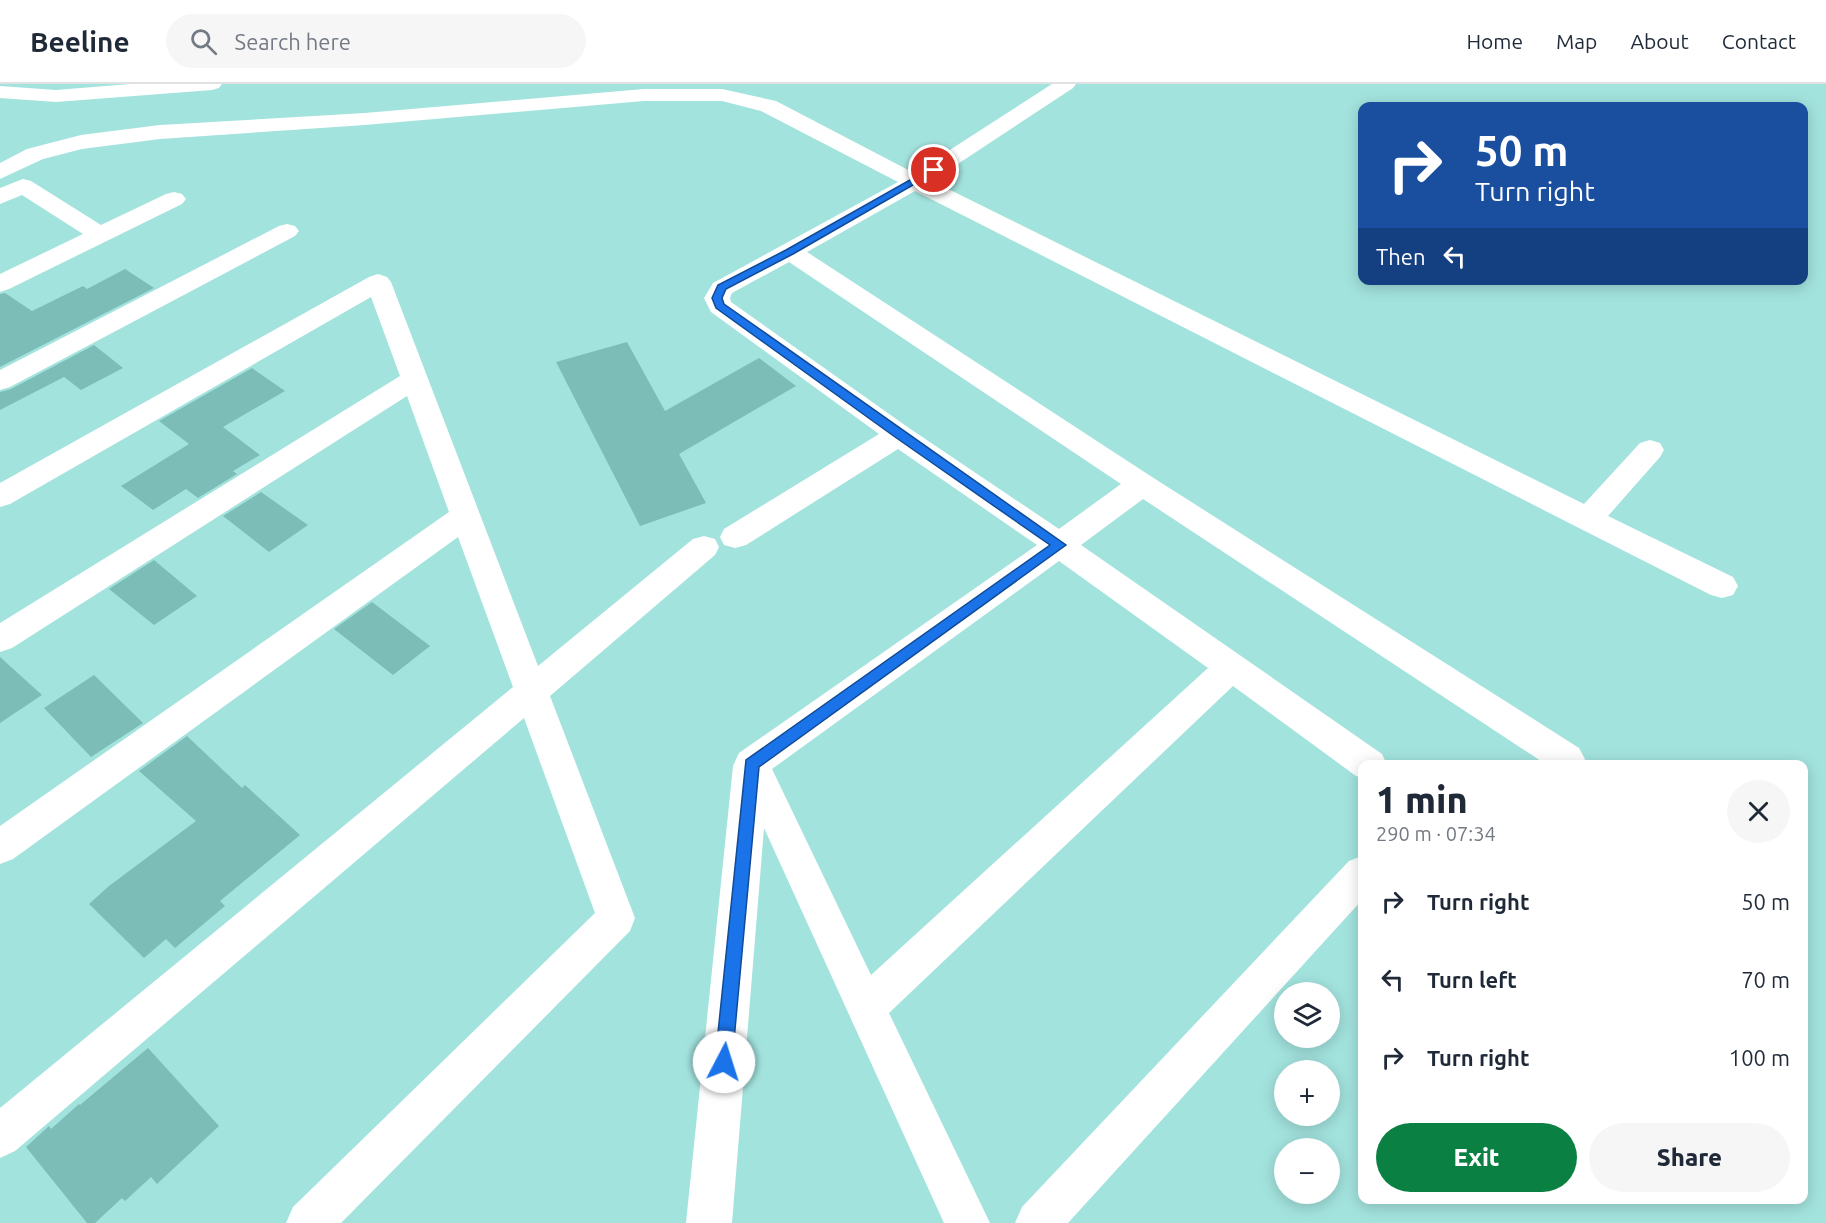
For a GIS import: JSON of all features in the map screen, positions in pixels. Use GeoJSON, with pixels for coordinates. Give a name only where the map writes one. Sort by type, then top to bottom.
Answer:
{"type":"FeatureCollection","features":[{"type":"Feature","properties":{"kind":"street"},"geometry":{"type":"LineString","coordinates":[[0,92],[56,96],[212,84]]}},
{"type":"Feature","properties":{"kind":"street"},"geometry":{"type":"LineString","coordinates":[[644,95],[688,84]]}},
{"type":"Feature","properties":{"kind":"street"},"geometry":{"type":"LineString","coordinates":[[1066,84],[915,182],[722,288],[717,298],[720,306],[899,435],[1059,545],[1362,760]]}},
{"type":"Feature","properties":{"kind":"street"},"geometry":{"type":"LineString","coordinates":[[0,157],[34,154],[81,142],[160,132],[365,119],[644,95],[722,95],[757,103],[1722,586]]}},
{"type":"Feature","properties":{"kind":"street"},"geometry":{"type":"LineString","coordinates":[[0,172],[34,154]]}},
{"type":"Feature","properties":{"kind":"street"},"geometry":{"type":"LineString","coordinates":[[0,197],[23,186],[100,235]]}},
{"type":"Feature","properties":{"kind":"street"},"geometry":{"type":"LineString","coordinates":[[0,284],[174,199]]}},
{"type":"Feature","properties":{"kind":"street"},"geometry":{"type":"LineString","coordinates":[[0,381],[287,231]]}},
{"type":"Feature","properties":{"kind":"street"},"geometry":{"type":"LineString","coordinates":[[790,252],[1142,484],[1567,759]]}},
{"type":"Feature","properties":{"kind":"street"},"geometry":{"type":"LineString","coordinates":[[0,496],[378,282],[616,918],[309,1223]]}},
{"type":"Feature","properties":{"kind":"street"},"geometry":{"type":"LineString","coordinates":[[0,639],[414,379]]}},
{"type":"Feature","properties":{"kind":"street"},"geometry":{"type":"LineString","coordinates":[[0,1136],[531,691],[720,542],[899,435]]}},
{"type":"Feature","properties":{"kind":"street"},"geometry":{"type":"LineString","coordinates":[[1589,519],[1650,450]]}},
{"type":"Feature","properties":{"kind":"street"},"geometry":{"type":"LineString","coordinates":[[709,1223],[752,764],[1142,484]]}},
{"type":"Feature","properties":{"kind":"street"},"geometry":{"type":"LineString","coordinates":[[0,847],[465,516]]}},
{"type":"Feature","properties":{"kind":"street"},"geometry":{"type":"LineString","coordinates":[[866,1007],[1230,668]]}},
{"type":"Feature","properties":{"kind":"street"},"geometry":{"type":"LineString","coordinates":[[752,764],[967,1223]]}},
{"type":"Feature","properties":{"kind":"street"},"geometry":{"type":"LineString","coordinates":[[1038,1223],[1358,877]]}},
{"type":"Feature","properties":{"kind":"building"},"geometry":{"type":"Polygon","coordinates":[[[125,269],[154,288],[0,367],[0,294],[5,293],[32,311],[83,286],[87,289],[125,269]]]}},
{"type":"Feature","properties":{"kind":"building"},"geometry":{"type":"Polygon","coordinates":[[[627,342],[665,411],[759,358],[796,386],[679,454],[706,503],[640,526],[556,362],[627,342]]]}},
{"type":"Feature","properties":{"kind":"building"},"geometry":{"type":"Polygon","coordinates":[[[94,345],[123,368],[81,390],[64,377],[0,410],[0,392],[11,389],[94,345]]]}},
{"type":"Feature","properties":{"kind":"building"},"geometry":{"type":"Polygon","coordinates":[[[252,368],[285,391],[223,427],[260,455],[233,471],[237,474],[198,498],[186,489],[153,510],[121,486],[189,444],[159,421],[252,368]]]}},
{"type":"Feature","properties":{"kind":"building"},"geometry":{"type":"Polygon","coordinates":[[[261,492],[308,525],[269,552],[223,516],[261,492]]]}},
{"type":"Feature","properties":{"kind":"building"},"geometry":{"type":"Polygon","coordinates":[[[154,560],[197,596],[154,625],[109,589],[154,560]]]}},
{"type":"Feature","properties":{"kind":"building"},"geometry":{"type":"Polygon","coordinates":[[[372,602],[430,646],[393,675],[334,629],[372,602]]]}},
{"type":"Feature","properties":{"kind":"building"},"geometry":{"type":"Polygon","coordinates":[[[0,657],[42,695],[0,723],[0,657]]]}},
{"type":"Feature","properties":{"kind":"building"},"geometry":{"type":"Polygon","coordinates":[[[94,675],[143,723],[91,757],[44,708],[94,675]]]}},
{"type":"Feature","properties":{"kind":"building"},"geometry":{"type":"Polygon","coordinates":[[[187,736],[242,788],[245,785],[300,835],[220,901],[225,906],[175,948],[166,939],[144,958],[89,904],[109,886],[196,821],[139,771],[187,736]]]}},
{"type":"Feature","properties":{"kind":"building"},"geometry":{"type":"Polygon","coordinates":[[[148,1048],[219,1126],[157,1184],[151,1177],[125,1201],[122,1198],[95,1223],[87,1223],[26,1147],[49,1126],[51,1129],[148,1048]]]}},
{"type":"Feature","properties":{"kind":"route"},"geometry":{"type":"LineString","coordinates":[[724,1062],[752,764],[1059,545],[899,435],[720,306],[717,298],[722,288],[934,170]]}}]}
